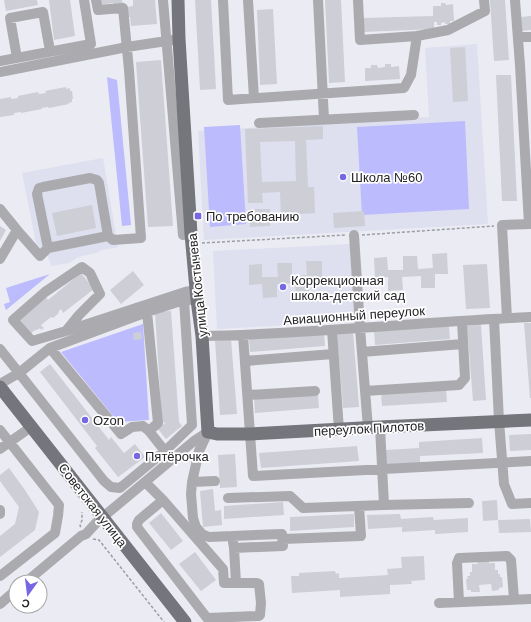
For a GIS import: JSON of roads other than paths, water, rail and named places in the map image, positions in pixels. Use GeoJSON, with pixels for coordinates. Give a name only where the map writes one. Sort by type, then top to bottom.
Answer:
{"type":"FeatureCollection","features":[{"type":"Feature","properties":{"kind":"main road","name":"улица Костычева"},"geometry":{"type":"LineString","coordinates":[[178,0],[173,40],[191,234],[192,297],[202,336],[208,432]]}},
{"type":"Feature","properties":{"kind":"main road","name":"Советская улица"},"geometry":{"type":"LineString","coordinates":[[0,386],[28,429],[100,520],[185,622]]}},
{"type":"Feature","properties":{"kind":"main road","name":"Советская улица"},"geometry":{"type":"LineString","coordinates":[[0,400],[28,429]]}},
{"type":"Feature","properties":{"kind":"main road","name":"переулок Пилотов"},"geometry":{"type":"LineString","coordinates":[[208,432],[217,434],[250,434],[531,420]]}},
{"type":"Feature","properties":{"kind":"main road","name":"Советская улица"},"geometry":{"type":"LineString","coordinates":[[100,520],[174,622]]}},
{"type":"Feature","properties":{"kind":"street"},"geometry":{"type":"LineString","coordinates":[[0,61],[91,44],[84,0]]}},
{"type":"Feature","properties":{"kind":"street"},"geometry":{"type":"LineString","coordinates":[[48,248],[37,194],[39,188],[90,178],[99,183],[108,236],[113,240],[142,242],[123,8],[98,10],[96,0]]}},
{"type":"Feature","properties":{"kind":"street"},"geometry":{"type":"LineString","coordinates":[[0,72],[127,47],[173,40],[163,0]]}},
{"type":"Feature","properties":{"kind":"street"},"geometry":{"type":"LineString","coordinates":[[223,0],[228,100],[404,88],[411,75],[417,36]]}},
{"type":"Feature","properties":{"kind":"street"},"geometry":{"type":"LineString","coordinates":[[248,0],[254,98]]}},
{"type":"Feature","properties":{"kind":"street"},"geometry":{"type":"LineString","coordinates":[[318,0],[324,120]]}},
{"type":"Feature","properties":{"kind":"street"},"geometry":{"type":"LineString","coordinates":[[358,0],[360,40],[417,36],[448,30],[485,11],[484,0]]}},
{"type":"Feature","properties":{"kind":"street"},"geometry":{"type":"LineString","coordinates":[[507,318],[502,225],[530,224],[527,98],[515,0]]}},
{"type":"Feature","properties":{"kind":"street"},"geometry":{"type":"LineString","coordinates":[[17,58],[10,18],[43,12],[50,51]]}},
{"type":"Feature","properties":{"kind":"street"},"geometry":{"type":"LineString","coordinates":[[519,37],[531,37]]}},
{"type":"Feature","properties":{"kind":"street"},"geometry":{"type":"LineString","coordinates":[[259,123],[414,115]]}},
{"type":"Feature","properties":{"kind":"street"},"geometry":{"type":"LineString","coordinates":[[0,209],[40,256],[48,248],[108,236]]}},
{"type":"Feature","properties":{"kind":"street"},"geometry":{"type":"LineString","coordinates":[[0,259],[17,230]]}},
{"type":"Feature","properties":{"kind":"street"},"geometry":{"type":"LineString","coordinates":[[354,235],[365,391],[382,469],[384,505]]}},
{"type":"Feature","properties":{"kind":"street"},"geometry":{"type":"LineString","coordinates":[[66,330],[100,294],[90,273],[82,267],[45,292],[13,320],[32,341],[185,292],[192,297]]}},
{"type":"Feature","properties":{"kind":"street"},"geometry":{"type":"LineString","coordinates":[[0,386],[50,348],[192,297]]}},
{"type":"Feature","properties":{"kind":"street"},"geometry":{"type":"LineString","coordinates":[[0,349],[104,481],[111,487],[120,488],[165,451],[192,425],[192,297]]}},
{"type":"Feature","properties":{"kind":"street"},"geometry":{"type":"LineString","coordinates":[[147,312],[158,423],[149,431]]}},
{"type":"Feature","properties":{"kind":"street","name":"Авиационный переулок"},"geometry":{"type":"LineString","coordinates":[[202,336],[332,330],[531,317]]}},
{"type":"Feature","properties":{"kind":"street"},"geometry":{"type":"LineString","coordinates":[[494,319],[504,484],[512,504],[531,503]]}},
{"type":"Feature","properties":{"kind":"street"},"geometry":{"type":"LineString","coordinates":[[365,391],[458,385],[465,378],[462,321]]}},
{"type":"Feature","properties":{"kind":"street"},"geometry":{"type":"LineString","coordinates":[[332,330],[338,430]]}},
{"type":"Feature","properties":{"kind":"street"},"geometry":{"type":"LineString","coordinates":[[243,335],[253,476],[531,461]]}},
{"type":"Feature","properties":{"kind":"street"},"geometry":{"type":"LineString","coordinates":[[362,352],[463,344]]}},
{"type":"Feature","properties":{"kind":"street"},"geometry":{"type":"LineString","coordinates":[[50,348],[120,434],[132,427],[143,426],[149,431],[171,460]]}},
{"type":"Feature","properties":{"kind":"street"},"geometry":{"type":"LineString","coordinates":[[245,361],[333,354]]}},
{"type":"Feature","properties":{"kind":"street"},"geometry":{"type":"LineString","coordinates":[[248,395],[315,390]]}},
{"type":"Feature","properties":{"kind":"street"},"geometry":{"type":"LineString","coordinates":[[0,449],[28,429]]}},
{"type":"Feature","properties":{"kind":"street"},"geometry":{"type":"LineString","coordinates":[[0,430],[58,505],[56,533],[0,576]]}},
{"type":"Feature","properties":{"kind":"street"},"geometry":{"type":"LineString","coordinates":[[36,574],[81,536],[86,534],[100,520],[194,441],[208,432]]}},
{"type":"Feature","properties":{"kind":"street","name":"улица Костычева"},"geometry":{"type":"LineString","coordinates":[[208,432],[199,451],[192,482],[191,494],[193,518],[196,527],[202,534],[209,538],[282,534],[283,539]]}},
{"type":"Feature","properties":{"kind":"street"},"geometry":{"type":"LineString","coordinates":[[192,482],[215,481]]}},
{"type":"Feature","properties":{"kind":"street"},"geometry":{"type":"LineString","coordinates":[[145,482],[163,500],[223,569],[224,583],[259,584],[261,603],[259,616],[206,618],[137,527],[139,520],[163,500]]}},
{"type":"Feature","properties":{"kind":"street"},"geometry":{"type":"LineString","coordinates":[[228,498],[290,496],[303,508],[469,503]]}},
{"type":"Feature","properties":{"kind":"street"},"geometry":{"type":"LineString","coordinates":[[234,548],[283,546],[283,539],[361,536],[359,506]]}},
{"type":"Feature","properties":{"kind":"street"},"geometry":{"type":"LineString","coordinates":[[232,536],[236,583]]}},
{"type":"Feature","properties":{"kind":"street"},"geometry":{"type":"LineString","coordinates":[[459,602],[457,563],[459,558],[507,556],[511,560],[514,599]]}},
{"type":"Feature","properties":{"kind":"street"},"geometry":{"type":"LineString","coordinates":[[0,604],[8,597]]}},
{"type":"Feature","properties":{"kind":"street"},"geometry":{"type":"LineString","coordinates":[[439,603],[531,599]]}},
{"type":"Feature","properties":{"kind":"place","name":"Школа №60"},"geometry":{"type":"Point","coordinates":[343,177]}},
{"type":"Feature","properties":{"kind":"place","name":"По требованию"},"geometry":{"type":"Point","coordinates":[198,216]}},
{"type":"Feature","properties":{"kind":"place","name":"Коррекционная школа-детский сад"},"geometry":{"type":"Point","coordinates":[283,287]}},
{"type":"Feature","properties":{"kind":"place","name":"Ozon"},"geometry":{"type":"Point","coordinates":[85,420]}},
{"type":"Feature","properties":{"kind":"place","name":"Пятёрочка"},"geometry":{"type":"Point","coordinates":[137,456]}}]}
